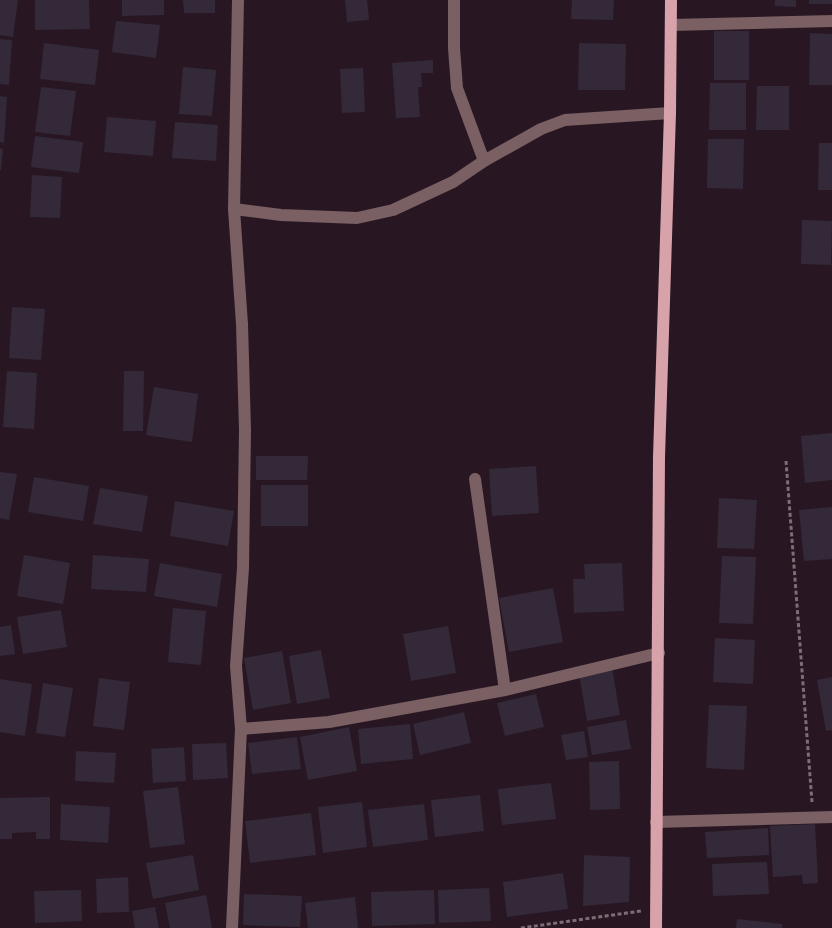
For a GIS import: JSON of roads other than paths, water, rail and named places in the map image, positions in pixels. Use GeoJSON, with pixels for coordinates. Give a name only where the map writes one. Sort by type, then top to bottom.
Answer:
{"type":"FeatureCollection","features":[{"type":"Feature","properties":{"kind":"main road"},"geometry":{"type":"LineString","coordinates":[[656,928],[659,457],[670,112],[671,0]]}},
{"type":"Feature","properties":{"kind":"street"},"geometry":{"type":"LineString","coordinates":[[232,928],[241,729],[236,666],[244,568],[246,430],[242,324],[234,209],[238,0]]}},
{"type":"Feature","properties":{"kind":"street"},"geometry":{"type":"LineString","coordinates":[[454,0],[454,48],[457,88],[484,161]]}},
{"type":"Feature","properties":{"kind":"street"},"geometry":{"type":"LineString","coordinates":[[671,25],[832,21]]}},
{"type":"Feature","properties":{"kind":"street"},"geometry":{"type":"LineString","coordinates":[[234,209],[281,215],[357,218],[393,210],[453,182],[484,161],[541,129],[565,120],[670,112]]}},
{"type":"Feature","properties":{"kind":"street"},"geometry":{"type":"LineString","coordinates":[[475,480],[505,690]]}},
{"type":"Feature","properties":{"kind":"street"},"geometry":{"type":"LineString","coordinates":[[241,729],[329,722],[505,690],[659,654]]}},
{"type":"Feature","properties":{"kind":"street"},"geometry":{"type":"LineString","coordinates":[[656,822],[832,817]]}}]}
